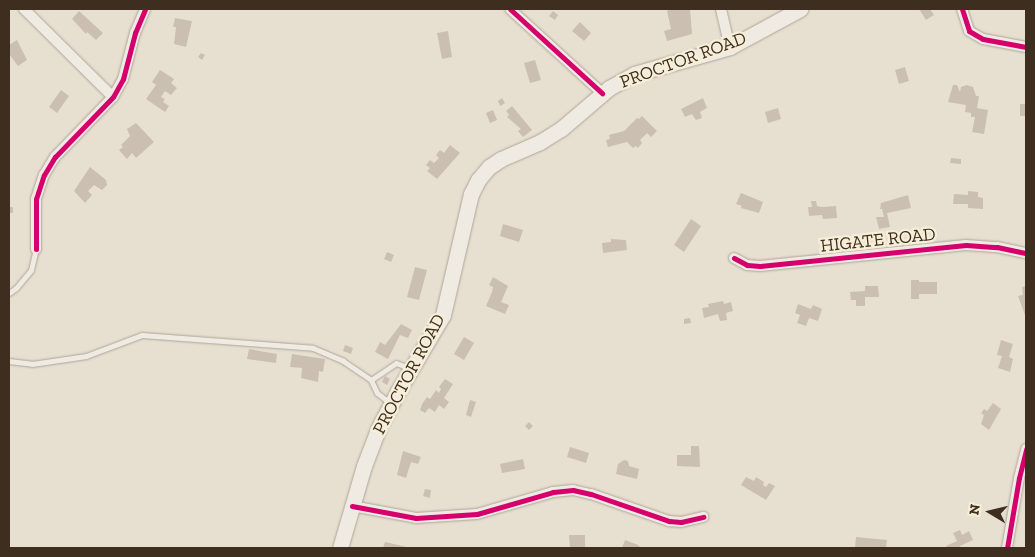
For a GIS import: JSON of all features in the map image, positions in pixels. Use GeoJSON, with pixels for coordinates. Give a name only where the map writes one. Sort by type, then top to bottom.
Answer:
{"type":"FeatureCollection","features":[{"type":"Feature","properties":{"kind":"main road","name":"PROCTOR ROAD"},"geometry":{"type":"LineString","coordinates":[[340,548],[364,466],[391,404],[442,315],[471,194],[478,180],[489,167],[501,159],[540,142],[561,129],[602,93],[634,74],[730,47],[800,9]]}},
{"type":"Feature","properties":{"kind":"street"},"geometry":{"type":"LineString","coordinates":[[24,9],[113,97]]}},
{"type":"Feature","properties":{"kind":"street"},"geometry":{"type":"LineString","coordinates":[[36,249],[36,199],[44,175],[55,157],[113,97],[123,79],[135,33],[145,9]]}},
{"type":"Feature","properties":{"kind":"street"},"geometry":{"type":"LineString","coordinates":[[510,9],[602,93]]}},
{"type":"Feature","properties":{"kind":"street"},"geometry":{"type":"LineString","coordinates":[[720,9],[730,47]]}},
{"type":"Feature","properties":{"kind":"street"},"geometry":{"type":"LineString","coordinates":[[962,9],[969,31],[983,39],[1026,47]]}},
{"type":"Feature","properties":{"kind":"street","name":"HIGATE ROAD"},"geometry":{"type":"LineString","coordinates":[[734,258],[747,265],[760,266],[966,245],[997,247],[1026,254]]}},
{"type":"Feature","properties":{"kind":"street"},"geometry":{"type":"LineString","coordinates":[[1008,548],[1019,478],[1026,449]]}},
{"type":"Feature","properties":{"kind":"street"},"geometry":{"type":"LineString","coordinates":[[352,506],[416,518],[477,514],[553,492],[573,490],[591,494],[669,521],[681,522],[703,517]]}},
{"type":"Feature","properties":{"kind":"lane"},"geometry":{"type":"LineString","coordinates":[[9,293],[16,288],[31,270],[36,249]]}},
{"type":"Feature","properties":{"kind":"lane"},"geometry":{"type":"LineString","coordinates":[[9,361],[32,364],[78,357],[142,335],[313,348],[343,362],[371,380],[377,393],[391,404]]}},
{"type":"Feature","properties":{"kind":"lane"},"geometry":{"type":"LineString","coordinates":[[371,380],[396,363],[411,368]]}},
{"type":"Feature","properties":{"kind":"building"},"geometry":{"type":"Polygon","coordinates":[[[671,9],[690,9],[692,34],[667,41],[664,31],[671,29],[667,11],[671,9]]]}},
{"type":"Feature","properties":{"kind":"building"},"geometry":{"type":"Polygon","coordinates":[[[919,9],[930,9],[934,15],[926,20],[919,9]]]}},
{"type":"Feature","properties":{"kind":"building"},"geometry":{"type":"Polygon","coordinates":[[[79,11],[103,33],[96,40],[87,32],[86,34],[72,19],[79,11]]]}},
{"type":"Feature","properties":{"kind":"building"},"geometry":{"type":"Polygon","coordinates":[[[553,11],[558,15],[555,20],[549,16],[553,11]]]}},
{"type":"Feature","properties":{"kind":"building"},"geometry":{"type":"Polygon","coordinates":[[[175,18],[192,21],[186,47],[174,44],[176,27],[173,27],[175,18]]]}},
{"type":"Feature","properties":{"kind":"building"},"geometry":{"type":"Polygon","coordinates":[[[580,22],[591,33],[584,41],[572,31],[580,22]]]}},
{"type":"Feature","properties":{"kind":"building"},"geometry":{"type":"Polygon","coordinates":[[[448,31],[452,57],[442,59],[437,33],[448,31]]]}},
{"type":"Feature","properties":{"kind":"building"},"geometry":{"type":"Polygon","coordinates":[[[17,40],[27,60],[18,66],[9,54],[9,45],[17,40]]]}},
{"type":"Feature","properties":{"kind":"building"},"geometry":{"type":"Polygon","coordinates":[[[201,53],[205,55],[202,60],[198,57],[201,53]]]}},
{"type":"Feature","properties":{"kind":"building"},"geometry":{"type":"Polygon","coordinates":[[[535,60],[541,80],[530,83],[524,63],[535,60]]]}},
{"type":"Feature","properties":{"kind":"building"},"geometry":{"type":"Polygon","coordinates":[[[905,67],[909,81],[899,84],[895,70],[905,67]]]}},
{"type":"Feature","properties":{"kind":"building"},"geometry":{"type":"Polygon","coordinates":[[[160,70],[174,79],[171,83],[177,88],[171,95],[165,91],[161,97],[165,99],[163,102],[169,106],[165,112],[146,99],[156,85],[152,82],[160,70]]]}},
{"type":"Feature","properties":{"kind":"building"},"geometry":{"type":"Polygon","coordinates":[[[953,85],[957,85],[960,92],[961,87],[967,85],[973,87],[976,96],[979,96],[977,108],[988,110],[984,134],[972,132],[975,117],[971,117],[971,113],[965,112],[966,105],[948,102],[953,85]]]}},
{"type":"Feature","properties":{"kind":"building"},"geometry":{"type":"Polygon","coordinates":[[[61,90],[69,96],[57,113],[49,107],[61,90]]]}},
{"type":"Feature","properties":{"kind":"building"},"geometry":{"type":"Polygon","coordinates":[[[502,98],[505,103],[500,106],[498,101],[502,98]]]}},
{"type":"Feature","properties":{"kind":"building"},"geometry":{"type":"Polygon","coordinates":[[[703,98],[707,108],[700,112],[702,118],[696,120],[692,114],[685,117],[681,109],[703,98]]]}},
{"type":"Feature","properties":{"kind":"building"},"geometry":{"type":"Polygon","coordinates":[[[1020,104],[1026,104],[1026,116],[1020,116],[1020,104]]]}},
{"type":"Feature","properties":{"kind":"building"},"geometry":{"type":"Polygon","coordinates":[[[512,106],[532,130],[523,137],[518,131],[521,129],[507,117],[509,115],[506,111],[512,106]]]}},
{"type":"Feature","properties":{"kind":"building"},"geometry":{"type":"Polygon","coordinates":[[[778,108],[781,119],[768,123],[765,112],[778,108]]]}},
{"type":"Feature","properties":{"kind":"building"},"geometry":{"type":"Polygon","coordinates":[[[493,110],[497,120],[490,123],[486,113],[493,110]]]}},
{"type":"Feature","properties":{"kind":"building"},"geometry":{"type":"Polygon","coordinates":[[[642,116],[657,131],[651,137],[647,133],[640,140],[642,143],[638,148],[636,146],[633,148],[627,142],[608,147],[606,140],[610,139],[609,135],[624,131],[637,118],[639,119],[642,116]]]}},
{"type":"Feature","properties":{"kind":"building"},"geometry":{"type":"Polygon","coordinates":[[[136,123],[154,142],[136,158],[132,153],[127,159],[119,150],[123,147],[121,145],[130,136],[127,129],[136,123]]]}},
{"type":"Feature","properties":{"kind":"building"},"geometry":{"type":"Polygon","coordinates":[[[450,145],[460,153],[437,179],[427,171],[430,168],[426,165],[430,160],[434,163],[439,158],[436,155],[440,150],[444,153],[450,145]]]}},
{"type":"Feature","properties":{"kind":"building"},"geometry":{"type":"Polygon","coordinates":[[[951,158],[961,159],[961,164],[950,163],[951,158]]]}},
{"type":"Feature","properties":{"kind":"building"},"geometry":{"type":"Polygon","coordinates":[[[90,167],[106,180],[107,185],[102,190],[94,185],[88,191],[92,195],[85,203],[74,191],[90,167]]]}},
{"type":"Feature","properties":{"kind":"building"},"geometry":{"type":"Polygon","coordinates":[[[968,191],[978,192],[978,197],[983,198],[983,209],[968,208],[968,204],[953,204],[954,194],[968,195],[968,191]]]}},
{"type":"Feature","properties":{"kind":"building"},"geometry":{"type":"Polygon","coordinates":[[[741,193],[763,202],[759,213],[741,208],[742,206],[736,204],[741,193]]]}},
{"type":"Feature","properties":{"kind":"building"},"geometry":{"type":"Polygon","coordinates":[[[908,195],[911,208],[887,213],[890,227],[879,229],[876,217],[884,217],[882,209],[880,209],[881,203],[908,195]]]}},
{"type":"Feature","properties":{"kind":"building"},"geometry":{"type":"Polygon","coordinates":[[[811,201],[816,201],[817,206],[822,207],[836,206],[837,218],[823,219],[822,215],[809,216],[808,207],[812,207],[811,201]]]}},
{"type":"Feature","properties":{"kind":"building"},"geometry":{"type":"Polygon","coordinates":[[[9,207],[13,207],[13,213],[9,213],[9,207]]]}},
{"type":"Feature","properties":{"kind":"building"},"geometry":{"type":"Polygon","coordinates":[[[691,219],[701,226],[684,252],[674,245],[691,219]]]}},
{"type":"Feature","properties":{"kind":"building"},"geometry":{"type":"Polygon","coordinates":[[[503,224],[523,230],[519,242],[500,236],[503,224]]]}},
{"type":"Feature","properties":{"kind":"building"},"geometry":{"type":"Polygon","coordinates":[[[611,239],[626,240],[627,250],[603,253],[602,243],[611,242],[611,239]]]}},
{"type":"Feature","properties":{"kind":"building"},"geometry":{"type":"Polygon","coordinates":[[[387,252],[394,255],[391,262],[384,259],[387,252]]]}},
{"type":"Feature","properties":{"kind":"building"},"geometry":{"type":"Polygon","coordinates":[[[415,267],[427,270],[419,300],[407,297],[415,267]]]}},
{"type":"Feature","properties":{"kind":"building"},"geometry":{"type":"Polygon","coordinates":[[[493,277],[508,286],[501,302],[509,305],[505,314],[486,306],[492,292],[493,287],[489,285],[493,277]]]}},
{"type":"Feature","properties":{"kind":"building"},"geometry":{"type":"Polygon","coordinates":[[[911,280],[937,282],[937,294],[919,294],[919,299],[911,299],[911,280]]]}},
{"type":"Feature","properties":{"kind":"building"},"geometry":{"type":"Polygon","coordinates":[[[865,286],[878,286],[879,297],[865,297],[865,306],[856,306],[856,300],[851,300],[850,292],[865,291],[865,286]]]}},
{"type":"Feature","properties":{"kind":"building"},"geometry":{"type":"Polygon","coordinates":[[[1026,286],[1026,318],[1018,296],[1023,295],[1022,287],[1026,286]]]}},
{"type":"Feature","properties":{"kind":"building"},"geometry":{"type":"Polygon","coordinates":[[[723,301],[724,304],[731,302],[733,311],[726,313],[727,320],[720,321],[718,314],[704,318],[702,308],[709,307],[708,304],[723,301]]]}},
{"type":"Feature","properties":{"kind":"building"},"geometry":{"type":"Polygon","coordinates":[[[798,304],[811,309],[813,305],[822,309],[818,321],[809,318],[806,326],[797,323],[800,315],[795,313],[798,304]]]}},
{"type":"Feature","properties":{"kind":"building"},"geometry":{"type":"Polygon","coordinates":[[[690,318],[691,323],[684,324],[684,319],[690,318]]]}},
{"type":"Feature","properties":{"kind":"building"},"geometry":{"type":"Polygon","coordinates":[[[401,324],[412,330],[408,338],[400,335],[388,359],[375,352],[380,342],[385,345],[401,324]]]}},
{"type":"Feature","properties":{"kind":"building"},"geometry":{"type":"Polygon","coordinates":[[[464,337],[474,343],[464,360],[454,354],[464,337]]]}},
{"type":"Feature","properties":{"kind":"building"},"geometry":{"type":"Polygon","coordinates":[[[1001,340],[1013,344],[1009,357],[1013,359],[1010,372],[998,368],[1002,356],[997,355],[1001,340]]]}},
{"type":"Feature","properties":{"kind":"building"},"geometry":{"type":"Polygon","coordinates":[[[345,345],[353,348],[351,354],[343,351],[345,345]]]}},
{"type":"Feature","properties":{"kind":"building"},"geometry":{"type":"Polygon","coordinates":[[[249,349],[277,354],[276,363],[247,359],[249,349]]]}},
{"type":"Feature","properties":{"kind":"building"},"geometry":{"type":"Polygon","coordinates":[[[292,354],[325,359],[323,372],[319,371],[318,382],[301,378],[302,368],[290,367],[292,354]]]}},
{"type":"Feature","properties":{"kind":"building"},"geometry":{"type":"Polygon","coordinates":[[[385,376],[390,379],[387,385],[382,382],[385,376]]]}},
{"type":"Feature","properties":{"kind":"building"},"geometry":{"type":"Polygon","coordinates":[[[445,379],[453,384],[444,398],[449,402],[444,409],[439,405],[435,412],[429,408],[425,413],[420,410],[427,397],[430,399],[436,390],[439,393],[441,389],[439,387],[445,379]]]}},
{"type":"Feature","properties":{"kind":"building"},"geometry":{"type":"Polygon","coordinates":[[[470,400],[476,402],[471,417],[466,415],[470,400]]]}},
{"type":"Feature","properties":{"kind":"building"},"geometry":{"type":"Polygon","coordinates":[[[993,403],[1001,409],[989,430],[981,424],[984,415],[981,413],[984,409],[987,411],[993,403]]]}},
{"type":"Feature","properties":{"kind":"building"},"geometry":{"type":"Polygon","coordinates":[[[529,422],[533,426],[529,430],[525,426],[529,422]]]}},
{"type":"Feature","properties":{"kind":"building"},"geometry":{"type":"Polygon","coordinates":[[[691,446],[699,446],[700,467],[677,466],[677,455],[691,455],[691,446]]]}},
{"type":"Feature","properties":{"kind":"building"},"geometry":{"type":"Polygon","coordinates":[[[570,447],[589,453],[586,463],[567,457],[570,447]]]}},
{"type":"Feature","properties":{"kind":"building"},"geometry":{"type":"Polygon","coordinates":[[[403,451],[421,457],[418,464],[411,462],[406,478],[397,475],[403,451]]]}},
{"type":"Feature","properties":{"kind":"building"},"geometry":{"type":"Polygon","coordinates":[[[523,459],[525,469],[502,473],[500,464],[523,459]]]}},
{"type":"Feature","properties":{"kind":"building"},"geometry":{"type":"Polygon","coordinates":[[[624,460],[628,461],[629,466],[639,469],[637,479],[616,474],[618,464],[624,460]]]}},
{"type":"Feature","properties":{"kind":"building"},"geometry":{"type":"Polygon","coordinates":[[[746,477],[754,481],[756,477],[764,482],[763,485],[766,487],[769,483],[775,486],[766,500],[741,485],[746,477]]]}},
{"type":"Feature","properties":{"kind":"building"},"geometry":{"type":"Polygon","coordinates":[[[425,489],[431,490],[430,498],[423,496],[425,489]]]}},
{"type":"Feature","properties":{"kind":"building"},"geometry":{"type":"Polygon","coordinates":[[[960,530],[962,535],[969,531],[973,540],[960,546],[961,548],[947,548],[946,546],[957,541],[953,533],[960,530]]]}},
{"type":"Feature","properties":{"kind":"building"},"geometry":{"type":"Polygon","coordinates":[[[569,535],[585,535],[585,548],[570,548],[569,535]]]}},
{"type":"Feature","properties":{"kind":"building"},"geometry":{"type":"Polygon","coordinates":[[[856,537],[887,540],[886,548],[855,548],[856,537]]]}},
{"type":"Feature","properties":{"kind":"building"},"geometry":{"type":"Polygon","coordinates":[[[625,540],[638,545],[641,548],[622,548],[625,540]]]}},
{"type":"Feature","properties":{"kind":"building"},"geometry":{"type":"Polygon","coordinates":[[[385,542],[407,547],[407,548],[383,548],[385,542]]]}},
{"type":"Feature","properties":{"kind":"cycle path"},"geometry":{"type":"LineString","coordinates":[[36,249],[36,199],[44,175],[55,157],[113,97],[123,79],[135,33],[145,9]]}},
{"type":"Feature","properties":{"kind":"cycle path"},"geometry":{"type":"LineString","coordinates":[[510,9],[602,93]]}},
{"type":"Feature","properties":{"kind":"cycle path"},"geometry":{"type":"LineString","coordinates":[[962,9],[969,31],[983,39],[1026,47]]}},
{"type":"Feature","properties":{"kind":"cycle path"},"geometry":{"type":"LineString","coordinates":[[734,258],[747,265],[760,266],[966,245],[997,247],[1026,253]]}},
{"type":"Feature","properties":{"kind":"cycle path"},"geometry":{"type":"LineString","coordinates":[[1007,548],[1026,449]]}},
{"type":"Feature","properties":{"kind":"cycle path"},"geometry":{"type":"LineString","coordinates":[[352,506],[416,518],[477,514],[553,492],[573,490],[591,494],[669,521],[681,522],[703,517]]}}]}
